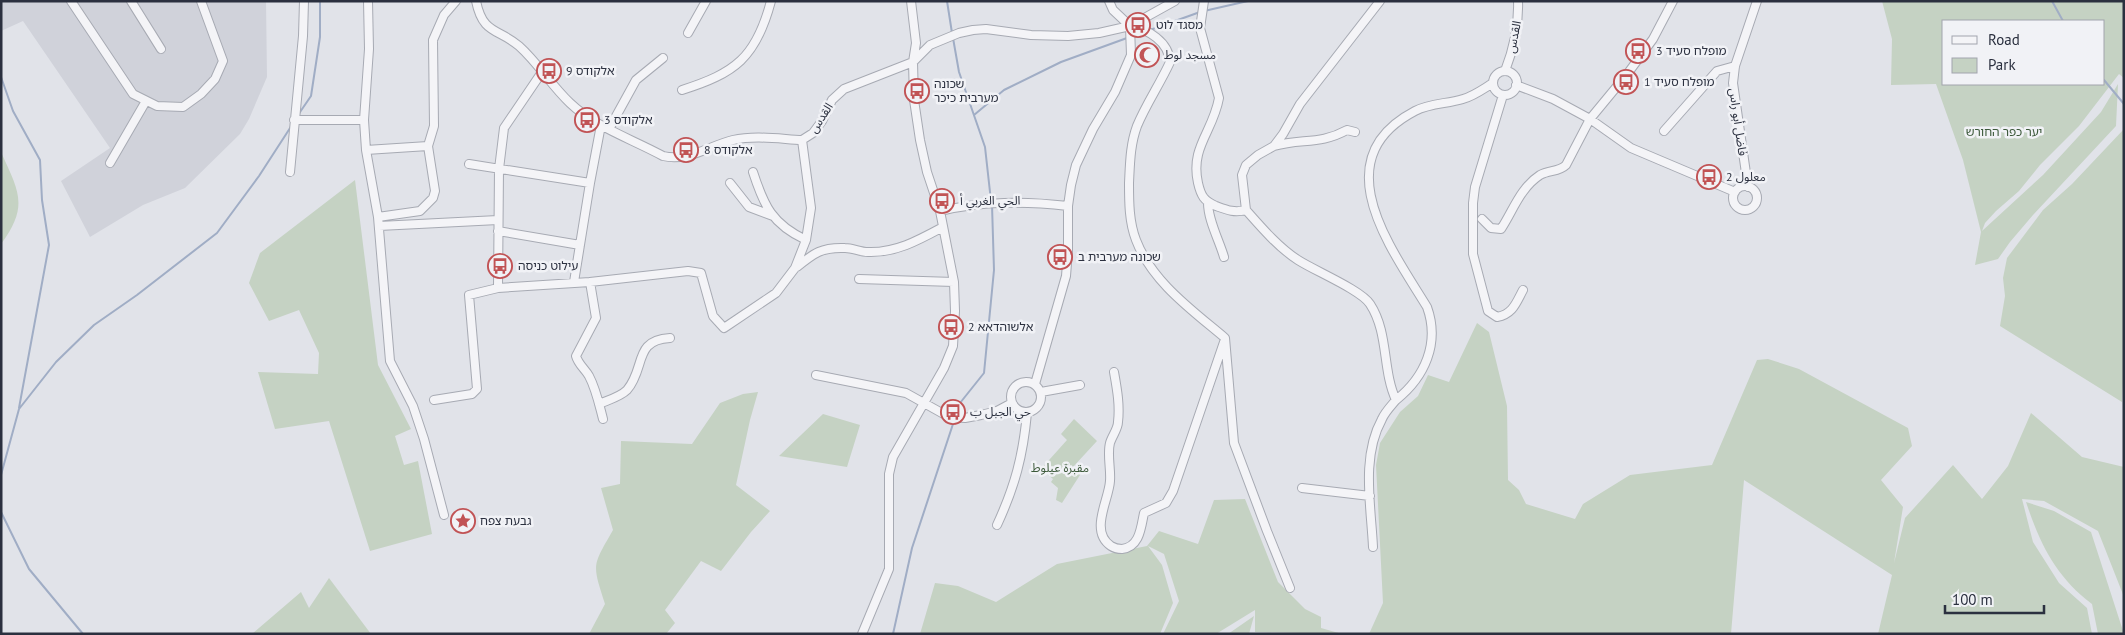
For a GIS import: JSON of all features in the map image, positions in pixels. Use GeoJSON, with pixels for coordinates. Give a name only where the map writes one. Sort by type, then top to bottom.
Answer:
{"type":"FeatureCollection","features":[{"type":"Feature","properties":{"kind":"street"},"geometry":{"type":"LineString","coordinates":[[71,1],[133,94],[157,106],[182,107],[201,94],[215,79],[223,60],[201,1]]}},
{"type":"Feature","properties":{"kind":"street"},"geometry":{"type":"LineString","coordinates":[[131,1],[162,50]]}},
{"type":"Feature","properties":{"kind":"street"},"geometry":{"type":"LineString","coordinates":[[290,172],[303,36],[304,1]]}},
{"type":"Feature","properties":{"kind":"street"},"geometry":{"type":"LineString","coordinates":[[368,1],[369,49],[364,120],[366,150],[379,226],[390,362],[413,406],[424,439],[444,515]]}},
{"type":"Feature","properties":{"kind":"street"},"geometry":{"type":"LineString","coordinates":[[378,217],[420,211],[433,198],[435,191],[428,146],[434,126],[433,40],[444,15],[456,1]]}},
{"type":"Feature","properties":{"kind":"street","name":"القدس"},"geometry":{"type":"LineString","coordinates":[[476,1],[486,26],[493,32],[518,45],[570,103],[605,127],[663,156],[674,158],[687,157],[733,140],[750,138],[802,140],[813,133],[838,94],[844,89],[913,62],[930,45],[972,30],[986,29],[1031,35],[1068,36],[1099,33],[1130,26],[1175,1]]}},
{"type":"Feature","properties":{"kind":"street"},"geometry":{"type":"LineString","coordinates":[[688,33],[706,1]]}},
{"type":"Feature","properties":{"kind":"street"},"geometry":{"type":"LineString","coordinates":[[682,90],[707,82],[734,68],[749,53],[766,18],[771,1]]}},
{"type":"Feature","properties":{"kind":"street"},"geometry":{"type":"LineString","coordinates":[[862,634],[889,569],[889,474],[893,457],[944,368],[953,346],[954,282],[940,211],[927,172],[914,100],[913,62],[916,43],[911,1]]}},
{"type":"Feature","properties":{"kind":"street"},"geometry":{"type":"LineString","coordinates":[[1109,1],[1113,10],[1130,26],[1142,28],[1164,44],[1169,53],[1170,62],[1137,126],[1132,142],[1129,201],[1130,219],[1136,240],[1151,266],[1170,291],[1225,338],[1234,443],[1290,588]]}},
{"type":"Feature","properties":{"kind":"street"},"geometry":{"type":"LineString","coordinates":[[1204,1],[1200,28],[1219,98],[1217,110],[1197,154],[1195,167],[1200,193],[1208,203],[1233,212],[1246,210]]}},
{"type":"Feature","properties":{"kind":"street"},"geometry":{"type":"LineString","coordinates":[[1274,146],[1300,104],[1380,1]]}},
{"type":"Feature","properties":{"kind":"street","name":"القدس"},"geometry":{"type":"LineString","coordinates":[[1505,71],[1514,50],[1518,22],[1518,1]]}},
{"type":"Feature","properties":{"kind":"street"},"geometry":{"type":"LineString","coordinates":[[1482,219],[1491,228],[1501,230],[1524,190],[1541,175],[1559,170],[1566,165],[1590,119],[1653,39],[1673,1]]}},
{"type":"Feature","properties":{"kind":"street","name":"فاضل أبو راس"},"geometry":{"type":"LineString","coordinates":[[1748,187],[1733,83],[1735,66],[1757,1]]}},
{"type":"Feature","properties":{"kind":"street"},"geometry":{"type":"LineString","coordinates":[[1035,384],[1066,276],[1068,206],[1076,165],[1093,129],[1115,92],[1131,55],[1130,26]]}},
{"type":"Feature","properties":{"kind":"street"},"geometry":{"type":"LineString","coordinates":[[574,282],[590,183],[605,127],[636,80],[663,58]]}},
{"type":"Feature","properties":{"kind":"street"},"geometry":{"type":"LineString","coordinates":[[1664,131],[1718,71],[1735,66]]}},
{"type":"Feature","properties":{"kind":"street"},"geometry":{"type":"LineString","coordinates":[[1516,85],[1512,92],[1503,95],[1496,91],[1493,83],[1496,74],[1505,71],[1512,74],[1516,85],[1553,99],[1590,119],[1631,148],[1735,192]]}},
{"type":"Feature","properties":{"kind":"street"},"geometry":{"type":"LineString","coordinates":[[498,288],[499,169],[504,128],[542,72]]}},
{"type":"Feature","properties":{"kind":"street"},"geometry":{"type":"LineString","coordinates":[[1373,546],[1369,468],[1372,443],[1382,418],[1396,400],[1420,376],[1433,333],[1432,321],[1427,307],[1379,223],[1370,198],[1368,176],[1371,158],[1381,140],[1395,123],[1415,110],[1433,104],[1462,100],[1493,83]]}},
{"type":"Feature","properties":{"kind":"street"},"geometry":{"type":"LineString","coordinates":[[1503,95],[1475,187],[1472,210],[1473,254],[1488,311],[1497,317],[1507,315],[1514,308],[1524,290]]}},
{"type":"Feature","properties":{"kind":"street"},"geometry":{"type":"LineString","coordinates":[[110,163],[146,101]]}},
{"type":"Feature","properties":{"kind":"street"},"geometry":{"type":"LineString","coordinates":[[294,120],[364,120]]}},
{"type":"Feature","properties":{"kind":"street"},"geometry":{"type":"LineString","coordinates":[[1355,132],[1347,130],[1336,136],[1313,142],[1290,142],[1274,146],[1258,154],[1246,165],[1242,175],[1246,210],[1263,229],[1297,260],[1370,303],[1379,323],[1389,384],[1396,400]]}},
{"type":"Feature","properties":{"kind":"street"},"geometry":{"type":"LineString","coordinates":[[795,268],[806,240],[811,208],[802,140]]}},
{"type":"Feature","properties":{"kind":"street"},"geometry":{"type":"LineString","coordinates":[[366,150],[428,146]]}},
{"type":"Feature","properties":{"kind":"street"},"geometry":{"type":"LineString","coordinates":[[469,164],[590,183]]}},
{"type":"Feature","properties":{"kind":"street"},"geometry":{"type":"LineString","coordinates":[[753,172],[766,207],[773,216],[790,232],[806,240]]}},
{"type":"Feature","properties":{"kind":"street"},"geometry":{"type":"LineString","coordinates":[[730,183],[749,207],[773,216]]}},
{"type":"Feature","properties":{"kind":"street"},"geometry":{"type":"LineString","coordinates":[[1741,187],[1748,187],[1755,192],[1756,204],[1751,209],[1743,210],[1736,207],[1733,200],[1735,192],[1741,187]]}},
{"type":"Feature","properties":{"kind":"street"},"geometry":{"type":"LineString","coordinates":[[940,211],[1001,202],[1028,202],[1068,206]]}},
{"type":"Feature","properties":{"kind":"street"},"geometry":{"type":"LineString","coordinates":[[1208,203],[1208,212],[1224,257]]}},
{"type":"Feature","properties":{"kind":"street"},"geometry":{"type":"LineString","coordinates":[[379,226],[498,220]]}},
{"type":"Feature","properties":{"kind":"street"},"geometry":{"type":"LineString","coordinates":[[434,400],[472,394],[477,389],[469,295],[498,288],[590,282],[688,272],[701,273],[713,316],[724,328],[776,293],[795,268],[817,250],[846,248],[867,252],[894,249],[914,243],[943,226]]}},
{"type":"Feature","properties":{"kind":"street"},"geometry":{"type":"LineString","coordinates":[[498,232],[580,245]]}},
{"type":"Feature","properties":{"kind":"street"},"geometry":{"type":"LineString","coordinates":[[859,279],[954,282]]}},
{"type":"Feature","properties":{"kind":"street"},"geometry":{"type":"LineString","coordinates":[[590,282],[596,318],[594,326],[576,356],[577,361],[588,374],[603,419]]}},
{"type":"Feature","properties":{"kind":"street"},"geometry":{"type":"LineString","coordinates":[[599,404],[626,391],[634,380],[644,352],[651,342],[658,338],[670,338]]}},
{"type":"Feature","properties":{"kind":"street"},"geometry":{"type":"LineString","coordinates":[[1114,372],[1119,400],[1118,424],[1110,443],[1110,484],[1101,518],[1101,526],[1108,543],[1112,547],[1119,549],[1128,548],[1135,542],[1140,534],[1144,513],[1166,503],[1173,491],[1225,338]]}},
{"type":"Feature","properties":{"kind":"street"},"geometry":{"type":"LineString","coordinates":[[816,376],[906,393],[949,417],[965,418],[997,411],[1012,403]]}},
{"type":"Feature","properties":{"kind":"street"},"geometry":{"type":"LineString","coordinates":[[1025,382],[1035,384],[1041,392],[1040,406],[1036,410],[1027,413],[1018,410],[1012,403],[1012,393],[1016,385],[1025,382]]}},
{"type":"Feature","properties":{"kind":"street"},"geometry":{"type":"LineString","coordinates":[[1041,392],[1080,385]]}},
{"type":"Feature","properties":{"kind":"street"},"geometry":{"type":"LineString","coordinates":[[997,525],[1012,494],[1020,463],[1027,413]]}},
{"type":"Feature","properties":{"kind":"street"},"geometry":{"type":"LineString","coordinates":[[1302,488],[1370,496]]}},
{"type":"Feature","properties":{"kind":"shaded area"},"geometry":{"type":"Polygon","coordinates":[[[1,1],[266,1],[267,77],[249,119],[240,134],[185,188],[143,205],[90,237],[61,181],[110,148],[23,21],[1,31],[1,1]]]}},
{"type":"Feature","properties":{"kind":"green space","name":"יער כפר החורש"},"geometry":{"type":"Polygon","coordinates":[[[1882,1],[2124,1],[2124,78],[2119,74],[2079,126],[2040,165],[2019,191],[1996,211],[1985,223],[1982,231],[2043,175],[2101,112],[2118,84],[2116,126],[2033,215],[1998,259],[1975,265],[1981,232],[1963,160],[1936,84],[1891,85],[1892,39],[1882,1]]]}},
{"type":"Feature","properties":{"kind":"green space"},"geometry":{"type":"Polygon","coordinates":[[[2124,129],[2124,364],[2122,402],[2000,326],[2005,296],[2003,278],[2007,258],[2043,210],[2072,184],[2124,129]]]}},
{"type":"Feature","properties":{"kind":"green space"},"geometry":{"type":"Polygon","coordinates":[[[1,152],[13,178],[18,199],[18,209],[10,231],[1,244],[1,152]]]}},
{"type":"Feature","properties":{"kind":"green space"},"geometry":{"type":"Polygon","coordinates":[[[355,180],[378,365],[411,429],[395,436],[404,465],[418,461],[432,534],[370,551],[329,421],[275,429],[258,372],[318,374],[319,353],[299,310],[269,321],[249,283],[260,253],[355,180]]]}},
{"type":"Feature","properties":{"kind":"green space"},"geometry":{"type":"Polygon","coordinates":[[[1477,323],[1489,332],[1507,406],[1508,480],[1519,490],[1526,504],[1575,519],[1583,504],[1630,475],[1712,465],[1757,360],[1768,359],[1799,369],[1908,428],[1912,446],[1881,480],[1903,507],[1894,563],[1905,518],[1953,465],[1982,499],[2008,466],[2031,413],[2082,457],[2124,467],[2124,597],[2098,531],[2044,501],[2022,499],[2033,542],[2059,583],[2087,608],[2092,634],[1878,634],[1892,575],[1744,480],[1731,634],[1369,634],[1383,603],[1376,465],[1380,443],[1400,412],[1418,396],[1428,375],[1449,382],[1477,323]]]}},
{"type":"Feature","properties":{"kind":"green space"},"geometry":{"type":"Polygon","coordinates":[[[758,392],[736,485],[770,511],[721,571],[701,561],[665,610],[675,623],[666,634],[589,634],[605,604],[596,566],[601,551],[613,530],[601,488],[620,484],[621,441],[692,444],[720,403],[743,394],[758,392]]]}},
{"type":"Feature","properties":{"kind":"green space"},"geometry":{"type":"Polygon","coordinates":[[[823,414],[860,425],[847,467],[779,456],[823,414]]]}},
{"type":"Feature","properties":{"kind":"green space","name":"مقبرة عيلوط"},"geometry":{"type":"Polygon","coordinates":[[[1074,419],[1097,441],[1073,467],[1080,475],[1062,503],[1056,500],[1058,488],[1051,482],[1053,479],[1041,469],[1067,440],[1061,434],[1074,419]]]}},
{"type":"Feature","properties":{"kind":"green space"},"geometry":{"type":"Polygon","coordinates":[[[1245,499],[1278,582],[1305,609],[1321,617],[1321,628],[1342,634],[1255,632],[1255,610],[1216,634],[1163,634],[1179,601],[1164,554],[1148,546],[1162,565],[1173,603],[1160,634],[920,634],[935,583],[958,586],[996,602],[1057,564],[1147,546],[1159,531],[1198,544],[1214,500],[1245,499]]]}},
{"type":"Feature","properties":{"kind":"green space"},"geometry":{"type":"Polygon","coordinates":[[[2026,502],[2054,511],[2091,532],[2124,634],[2098,634],[2092,604],[2068,583],[2051,559],[2037,532],[2026,502]]]}},
{"type":"Feature","properties":{"kind":"green space"},"geometry":{"type":"Polygon","coordinates":[[[329,578],[371,634],[252,634],[301,592],[309,608],[329,578]]]}},
{"type":"Feature","properties":{"kind":"green space"},"geometry":{"type":"Polygon","coordinates":[[[1254,616],[1249,634],[1228,634],[1254,616]]]}},
{"type":"Feature","properties":{"kind":"waterway"},"geometry":{"type":"LineString","coordinates":[[298,115],[311,96],[320,37],[320,1]]}},
{"type":"Feature","properties":{"kind":"waterway"},"geometry":{"type":"LineString","coordinates":[[947,1],[952,33]]}},
{"type":"Feature","properties":{"kind":"waterway"},"geometry":{"type":"LineString","coordinates":[[1204,11],[1248,1]]}},
{"type":"Feature","properties":{"kind":"waterway"},"geometry":{"type":"LineString","coordinates":[[2052,1],[2062,20]]}},
{"type":"Feature","properties":{"kind":"waterway"},"geometry":{"type":"LineString","coordinates":[[1150,30],[1200,12]]}},
{"type":"Feature","properties":{"kind":"waterway"},"geometry":{"type":"LineString","coordinates":[[1134,36],[1143,32]]}},
{"type":"Feature","properties":{"kind":"waterway"},"geometry":{"type":"LineString","coordinates":[[953,38],[959,72],[985,147],[991,201]]}},
{"type":"Feature","properties":{"kind":"waterway"},"geometry":{"type":"LineString","coordinates":[[974,115],[1004,90],[1061,62],[1127,38]]}},
{"type":"Feature","properties":{"kind":"waterway"},"geometry":{"type":"LineString","coordinates":[[1,77],[13,111],[40,160],[42,200],[49,245],[19,408]]}},
{"type":"Feature","properties":{"kind":"waterway"},"geometry":{"type":"LineString","coordinates":[[2105,81],[2124,104]]}},
{"type":"Feature","properties":{"kind":"waterway"},"geometry":{"type":"LineString","coordinates":[[1,475],[19,409],[56,362],[94,325],[137,295],[217,233],[259,176],[292,125]]}},
{"type":"Feature","properties":{"kind":"waterway"},"geometry":{"type":"LineString","coordinates":[[956,416],[960,403],[984,373],[994,270],[992,205]]}},
{"type":"Feature","properties":{"kind":"waterway"},"geometry":{"type":"LineString","coordinates":[[893,634],[912,548],[954,421]]}},
{"type":"Feature","properties":{"kind":"waterway"},"geometry":{"type":"LineString","coordinates":[[1,512],[29,569],[83,634]]}},
{"type":"Feature","properties":{"kind":"place","name":"מסגד לוט"},"geometry":{"type":"Point","coordinates":[1138,25]}},
{"type":"Feature","properties":{"kind":"place","name":"מופלח סעיד 3"},"geometry":{"type":"Point","coordinates":[1638,51]}},
{"type":"Feature","properties":{"kind":"place","name":"مسجد لوط"},"geometry":{"type":"Point","coordinates":[1147,55]}},
{"type":"Feature","properties":{"kind":"place","name":"אלקודס 9"},"geometry":{"type":"Point","coordinates":[549,71]}},
{"type":"Feature","properties":{"kind":"place","name":"מופלח סעיד 1"},"geometry":{"type":"Point","coordinates":[1626,82]}},
{"type":"Feature","properties":{"kind":"place","name":"שכונה מערבית כיכר"},"geometry":{"type":"Point","coordinates":[917,91]}},
{"type":"Feature","properties":{"kind":"place","name":"אלקודס 3"},"geometry":{"type":"Point","coordinates":[587,120]}},
{"type":"Feature","properties":{"kind":"place","name":"אלקודס 8"},"geometry":{"type":"Point","coordinates":[686,150]}},
{"type":"Feature","properties":{"kind":"place","name":"معلول 2"},"geometry":{"type":"Point","coordinates":[1709,177]}},
{"type":"Feature","properties":{"kind":"place","name":"الحي الغربي أ"},"geometry":{"type":"Point","coordinates":[942,201]}},
{"type":"Feature","properties":{"kind":"place","name":"שכונה מערבית ב"},"geometry":{"type":"Point","coordinates":[1060,257]}},
{"type":"Feature","properties":{"kind":"place","name":"עילוט כניסה"},"geometry":{"type":"Point","coordinates":[500,266]}},
{"type":"Feature","properties":{"kind":"place","name":"אלשוהדאא 2"},"geometry":{"type":"Point","coordinates":[951,327]}},
{"type":"Feature","properties":{"kind":"place","name":"حي الجبل ب"},"geometry":{"type":"Point","coordinates":[953,412]}},
{"type":"Feature","properties":{"kind":"place","name":"גבעת צפח"},"geometry":{"type":"Point","coordinates":[463,521]}}]}
